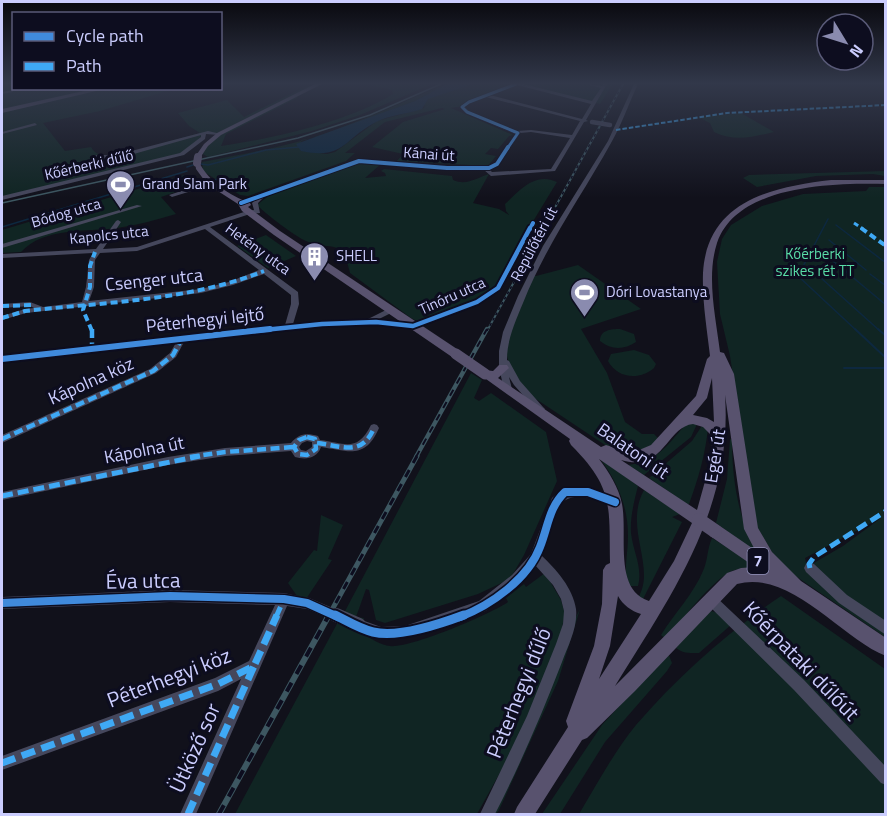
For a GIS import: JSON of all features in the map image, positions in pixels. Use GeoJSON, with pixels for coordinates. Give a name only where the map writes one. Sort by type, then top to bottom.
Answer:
{"type":"FeatureCollection","features":[{"type":"Feature","properties":{"kind":"main road","name":"Balatoni út"},"geometry":{"type":"LineString","coordinates":[[243,122],[219,134],[206,145],[198,160],[200,173],[212,183],[391,311],[563,426],[885,648]]}},
{"type":"Feature","properties":{"kind":"main road","name":"Egér út"},"geometry":{"type":"LineString","coordinates":[[524,814],[566,744],[654,610],[679,567],[702,514],[712,480],[719,436],[720,393],[709,295],[708,263],[714,238],[726,219],[749,202],[787,189],[828,184],[885,182]]}},
{"type":"Feature","properties":{"kind":"main road"},"geometry":{"type":"LineString","coordinates":[[563,426],[606,450],[632,458],[645,455],[656,449],[705,392],[715,346]]}},
{"type":"Feature","properties":{"kind":"main road"},"geometry":{"type":"LineString","coordinates":[[715,346],[728,374],[751,529],[768,557],[802,590]]}},
{"type":"Feature","properties":{"kind":"main road"},"geometry":{"type":"LineString","coordinates":[[487,375],[497,374],[503,363]]}},
{"type":"Feature","properties":{"kind":"main road"},"geometry":{"type":"LineString","coordinates":[[681,422],[701,420],[713,428],[719,436]]}},
{"type":"Feature","properties":{"kind":"main road"},"geometry":{"type":"LineString","coordinates":[[563,426],[604,477],[615,502],[618,524],[619,584],[623,593],[637,606],[654,610]]}},
{"type":"Feature","properties":{"kind":"main road"},"geometry":{"type":"LineString","coordinates":[[566,744],[602,645],[617,546]]}},
{"type":"Feature","properties":{"kind":"main road"},"geometry":{"type":"LineString","coordinates":[[566,744],[629,685],[732,578],[745,574],[759,574],[802,590]]}},
{"type":"Feature","properties":{"kind":"street"},"geometry":{"type":"LineString","coordinates":[[493,122],[517,132],[531,131],[573,137],[582,122]]}},
{"type":"Feature","properties":{"kind":"street"},"geometry":{"type":"LineString","coordinates":[[592,122],[618,126]]}},
{"type":"Feature","properties":{"kind":"street","name":"Repülőtéri út"},"geometry":{"type":"LineString","coordinates":[[508,389],[503,363],[507,332],[535,267],[620,122]]}},
{"type":"Feature","properties":{"kind":"street"},"geometry":{"type":"LineString","coordinates":[[2,133],[35,124]]}},
{"type":"Feature","properties":{"kind":"street"},"geometry":{"type":"LineString","coordinates":[[488,171],[497,164],[517,138],[517,132]]}},
{"type":"Feature","properties":{"kind":"street"},"geometry":{"type":"LineString","coordinates":[[97,156],[116,157],[204,134],[219,134]]}},
{"type":"Feature","properties":{"kind":"street","name":"Kőérberki dűlő"},"geometry":{"type":"LineString","coordinates":[[2,198],[182,154],[203,138],[204,134]]}},
{"type":"Feature","properties":{"kind":"street","name":"Kánai út"},"geometry":{"type":"LineString","coordinates":[[241,203],[359,161],[488,171],[550,171],[573,137]]}},
{"type":"Feature","properties":{"kind":"street"},"geometry":{"type":"LineString","coordinates":[[172,195],[212,183]]}},
{"type":"Feature","properties":{"kind":"street"},"geometry":{"type":"LineString","coordinates":[[254,212],[255,203],[267,193]]}},
{"type":"Feature","properties":{"kind":"street","name":"Bódog utca"},"geometry":{"type":"LineString","coordinates":[[2,246],[139,206]]}},
{"type":"Feature","properties":{"kind":"street","name":"Kapolcs utca"},"geometry":{"type":"LineString","coordinates":[[2,256],[137,249],[254,212]]}},
{"type":"Feature","properties":{"kind":"street"},"geometry":{"type":"LineString","coordinates":[[85,304],[90,287],[90,266],[95,252],[118,222]]}},
{"type":"Feature","properties":{"kind":"street","name":"Tinóru utca"},"geometry":{"type":"LineString","coordinates":[[413,326],[477,302],[498,288],[533,223]]}},
{"type":"Feature","properties":{"kind":"street","name":"Hetény utca"},"geometry":{"type":"LineString","coordinates":[[206,227],[295,294],[295,304],[288,327]]}},
{"type":"Feature","properties":{"kind":"street","name":"Csenger utca"},"geometry":{"type":"LineString","coordinates":[[2,318],[26,311],[201,291],[231,284],[264,271]]}},
{"type":"Feature","properties":{"kind":"street","name":"Csenger utca"},"geometry":{"type":"LineString","coordinates":[[2,306],[30,304],[45,309]]}},
{"type":"Feature","properties":{"kind":"street"},"geometry":{"type":"LineString","coordinates":[[371,322],[391,316],[391,311]]}},
{"type":"Feature","properties":{"kind":"street","name":"Péterhegyi lejtő"},"geometry":{"type":"LineString","coordinates":[[2,359],[288,327],[371,322],[413,326]]}},
{"type":"Feature","properties":{"kind":"street","name":"Kápolna köz"},"geometry":{"type":"LineString","coordinates":[[2,439],[153,371],[172,355],[182,338]]}},
{"type":"Feature","properties":{"kind":"street"},"geometry":{"type":"LineString","coordinates":[[503,363],[517,383],[545,414]]}},
{"type":"Feature","properties":{"kind":"street","name":"Kápolna út"},"geometry":{"type":"LineString","coordinates":[[294,447],[299,440],[307,437],[315,439],[317,443],[360,447],[370,438],[374,428]]}},
{"type":"Feature","properties":{"kind":"street","name":"Kápolna út"},"geometry":{"type":"LineString","coordinates":[[294,447],[298,454],[307,455],[315,450],[317,443]]}},
{"type":"Feature","properties":{"kind":"street","name":"Kápolna út"},"geometry":{"type":"LineString","coordinates":[[2,496],[168,461],[225,452],[294,447]]}},
{"type":"Feature","properties":{"kind":"street"},"geometry":{"type":"LineString","coordinates":[[588,492],[602,484],[604,477]]}},
{"type":"Feature","properties":{"kind":"street"},"geometry":{"type":"LineString","coordinates":[[285,599],[307,603],[381,633],[405,632],[476,609],[516,579],[535,557],[556,501],[565,492],[588,492],[615,502]]}},
{"type":"Feature","properties":{"kind":"street","name":"Péterhegyi dűlő"},"geometry":{"type":"LineString","coordinates":[[488,814],[525,741],[563,643],[569,620],[570,609],[564,594],[546,567],[535,557]]}},
{"type":"Feature","properties":{"kind":"street"},"geometry":{"type":"LineString","coordinates":[[810,568],[838,595],[885,629]]}},
{"type":"Feature","properties":{"kind":"street","name":"Éva utca"},"geometry":{"type":"LineString","coordinates":[[2,603],[170,596],[285,599]]}},
{"type":"Feature","properties":{"kind":"street","name":"Péterhegyi köz"},"geometry":{"type":"LineString","coordinates":[[2,763],[218,684],[254,666],[285,599]]}},
{"type":"Feature","properties":{"kind":"street","name":"Kőérpataki dűlőút"},"geometry":{"type":"LineString","coordinates":[[711,600],[799,685],[885,778]]}},
{"type":"Feature","properties":{"kind":"street","name":"Ütköző sor"},"geometry":{"type":"LineString","coordinates":[[188,814],[254,666]]}},
{"type":"Feature","properties":{"kind":"green space"},"geometry":{"type":"Polygon","coordinates":[[[2,122],[47,122],[43,123],[65,151],[91,147],[98,154],[113,157],[200,133],[186,122],[250,122],[226,134],[221,146],[286,134],[326,122],[339,122],[208,157],[201,153],[219,134],[204,133],[186,153],[2,199],[2,122]]]}},
{"type":"Feature","properties":{"kind":"green space"},"geometry":{"type":"Polygon","coordinates":[[[358,122],[321,136],[311,138],[358,122]]]}},
{"type":"Feature","properties":{"kind":"green space"},"geometry":{"type":"Polygon","coordinates":[[[376,122],[385,122],[345,153],[355,153],[346,161],[248,196],[240,195],[203,171],[202,162],[301,141],[303,151],[327,154],[335,152],[376,122]]]}},
{"type":"Feature","properties":{"kind":"green space"},"geometry":{"type":"Polygon","coordinates":[[[403,122],[483,122],[513,135],[509,136],[498,149],[491,148],[485,154],[496,156],[488,166],[397,161],[403,154],[372,147],[403,122]]]}},
{"type":"Feature","properties":{"kind":"green space"},"geometry":{"type":"Polygon","coordinates":[[[708,122],[757,122],[774,132],[751,137],[729,137],[714,132],[708,122]]]}},
{"type":"Feature","properties":{"kind":"green space"},"geometry":{"type":"Polygon","coordinates":[[[359,162],[381,164],[365,178],[386,176],[381,171],[384,169],[452,176],[453,180],[458,182],[471,181],[489,174],[473,203],[499,209],[509,215],[505,204],[529,184],[542,179],[557,182],[507,264],[502,283],[478,300],[419,322],[350,273],[343,253],[338,249],[314,244],[301,238],[257,205],[267,197],[359,162]]]}},
{"type":"Feature","properties":{"kind":"green space"},"geometry":{"type":"Polygon","coordinates":[[[886,171],[885,176],[873,174],[816,176],[757,187],[743,178],[749,175],[886,171]]]}},
{"type":"Feature","properties":{"kind":"green space","name":"Grand Slam Park"},"geometry":{"type":"Polygon","coordinates":[[[184,175],[193,186],[161,197],[176,214],[124,227],[53,234],[30,244],[21,252],[2,253],[2,230],[184,175]]]}},
{"type":"Feature","properties":{"kind":"green space","name":"Kőérberki szikes rét TT"},"geometry":{"type":"Polygon","coordinates":[[[869,187],[885,187],[885,637],[794,575],[773,554],[756,525],[730,356],[720,314],[717,262],[722,239],[731,225],[762,206],[803,194],[866,191],[869,187]],[[881,518],[805,558],[807,567],[843,546],[881,518]]]}},
{"type":"Feature","properties":{"kind":"green space"},"geometry":{"type":"Polygon","coordinates":[[[266,235],[296,256],[268,268],[237,246],[266,235]]]}},
{"type":"Feature","properties":{"kind":"green space"},"geometry":{"type":"Polygon","coordinates":[[[578,265],[641,309],[581,329],[607,373],[625,422],[642,434],[654,434],[659,439],[653,445],[630,455],[611,449],[527,393],[509,364],[504,344],[531,275],[536,276],[578,265]]]}},
{"type":"Feature","properties":{"kind":"green space"},"geometry":{"type":"Polygon","coordinates":[[[620,329],[634,334],[636,342],[618,348],[600,341],[604,332],[620,329]]]}},
{"type":"Feature","properties":{"kind":"green space"},"geometry":{"type":"Polygon","coordinates":[[[634,350],[649,355],[656,364],[654,368],[642,375],[629,376],[617,371],[608,361],[611,354],[634,350]]]}},
{"type":"Feature","properties":{"kind":"green space"},"geometry":{"type":"Polygon","coordinates":[[[471,373],[482,380],[474,398],[479,401],[491,393],[546,432],[557,481],[524,555],[510,579],[478,594],[385,623],[376,620],[369,590],[366,589],[356,617],[364,618],[361,623],[343,615],[471,373]]]}},
{"type":"Feature","properties":{"kind":"green space"},"geometry":{"type":"Polygon","coordinates":[[[698,422],[691,437],[644,475],[628,465],[655,456],[687,423],[698,422]]]}},
{"type":"Feature","properties":{"kind":"green space"},"geometry":{"type":"Polygon","coordinates":[[[703,424],[708,427],[701,466],[689,504],[687,504],[649,478],[692,441],[703,424]]]}},
{"type":"Feature","properties":{"kind":"green space"},"geometry":{"type":"Polygon","coordinates":[[[730,439],[732,440],[737,498],[750,540],[757,553],[716,523],[727,479],[730,439]]]}},
{"type":"Feature","properties":{"kind":"green space"},"geometry":{"type":"Polygon","coordinates":[[[598,456],[638,486],[631,527],[639,572],[638,586],[627,586],[626,513],[620,493],[598,456]]]}},
{"type":"Feature","properties":{"kind":"green space"},"geometry":{"type":"Polygon","coordinates":[[[644,490],[680,514],[672,517],[682,522],[642,601],[638,598],[643,586],[644,573],[637,519],[638,504],[644,490]]]}},
{"type":"Feature","properties":{"kind":"green space"},"geometry":{"type":"Polygon","coordinates":[[[321,515],[343,525],[328,559],[332,560],[306,599],[297,596],[288,583],[314,550],[317,551],[321,515]]]}},
{"type":"Feature","properties":{"kind":"green space"},"geometry":{"type":"Polygon","coordinates":[[[712,538],[761,569],[739,569],[724,576],[697,602],[666,639],[661,635],[699,579],[705,567],[712,538]]]}},
{"type":"Feature","properties":{"kind":"green space"},"geometry":{"type":"Polygon","coordinates":[[[545,573],[561,600],[565,614],[559,641],[521,735],[477,814],[235,814],[339,620],[365,632],[364,635],[390,646],[414,642],[450,630],[499,607],[508,602],[506,598],[524,584],[526,587],[545,573]]]}},
{"type":"Feature","properties":{"kind":"green space"},"geometry":{"type":"Polygon","coordinates":[[[781,596],[885,669],[885,814],[579,814],[620,746],[652,707],[704,656],[742,624],[781,596]]]}},
{"type":"Feature","properties":{"kind":"green space"},"geometry":{"type":"Polygon","coordinates":[[[580,609],[558,681],[499,810],[496,814],[492,814],[531,737],[580,609]]]}},
{"type":"Feature","properties":{"kind":"green space"},"geometry":{"type":"Polygon","coordinates":[[[711,611],[718,613],[732,624],[699,653],[683,652],[677,649],[674,646],[711,611]]]}},
{"type":"Feature","properties":{"kind":"green space"},"geometry":{"type":"Polygon","coordinates":[[[668,653],[672,663],[667,671],[605,742],[560,814],[542,814],[602,725],[668,653]]]}},
{"type":"Feature","properties":{"kind":"water"},"geometry":{"type":"Polygon","coordinates":[[[357,122],[376,122],[343,146],[327,153],[301,151],[296,144],[357,122]]]}},
{"type":"Feature","properties":{"kind":"waterway"},"geometry":{"type":"LineString","coordinates":[[201,164],[208,165],[266,150],[299,147]]}},
{"type":"Feature","properties":{"kind":"waterway"},"geometry":{"type":"LineString","coordinates":[[187,167],[193,165]]}},
{"type":"Feature","properties":{"kind":"waterway"},"geometry":{"type":"LineString","coordinates":[[2,227],[187,171]]}},
{"type":"Feature","properties":{"kind":"waterway"},"geometry":{"type":"LineString","coordinates":[[215,180],[220,178]]}},
{"type":"Feature","properties":{"kind":"waterway"},"geometry":{"type":"LineString","coordinates":[[828,219],[798,276],[857,331]]}},
{"type":"Feature","properties":{"kind":"waterway"},"geometry":{"type":"LineString","coordinates":[[836,225],[886,263]]}},
{"type":"Feature","properties":{"kind":"waterway"},"geometry":{"type":"LineString","coordinates":[[829,240],[866,270]]}},
{"type":"Feature","properties":{"kind":"waterway"},"geometry":{"type":"LineString","coordinates":[[817,249],[839,266]]}},
{"type":"Feature","properties":{"kind":"waterway"},"geometry":{"type":"LineString","coordinates":[[844,270],[886,305]]}},
{"type":"Feature","properties":{"kind":"waterway"},"geometry":{"type":"LineString","coordinates":[[870,274],[886,286]]}},
{"type":"Feature","properties":{"kind":"waterway"},"geometry":{"type":"LineString","coordinates":[[821,278],[880,331]]}},
{"type":"Feature","properties":{"kind":"waterway"},"geometry":{"type":"LineString","coordinates":[[855,329],[886,358]]}},
{"type":"Feature","properties":{"kind":"waterway"},"geometry":{"type":"LineString","coordinates":[[878,329],[886,336]]}},
{"type":"Feature","properties":{"kind":"waterway"},"geometry":{"type":"LineString","coordinates":[[844,368],[886,368]]}},
{"type":"Feature","properties":{"kind":"tram line"},"geometry":{"type":"LineString","coordinates":[[2,203],[298,138],[348,122]]}},
{"type":"Feature","properties":{"kind":"railway"},"geometry":{"type":"LineString","coordinates":[[487,331],[602,122]]}},
{"type":"Feature","properties":{"kind":"railway"},"geometry":{"type":"LineString","coordinates":[[416,457],[487,329]]}},
{"type":"Feature","properties":{"kind":"railway"},"geometry":{"type":"LineString","coordinates":[[328,617],[417,456]]}},
{"type":"Feature","properties":{"kind":"railway"},"geometry":{"type":"LineString","coordinates":[[219,814],[329,615]]}},
{"type":"Feature","properties":{"kind":"marked path"},"geometry":{"type":"LineString","coordinates":[[616,130],[668,122]]}},
{"type":"Feature","properties":{"kind":"marked path"},"geometry":{"type":"LineString","coordinates":[[854,223],[886,246]]}},
{"type":"Feature","properties":{"kind":"marked path"},"geometry":{"type":"LineString","coordinates":[[92,347],[93,332],[83,310],[90,287],[90,266],[95,252]]}},
{"type":"Feature","properties":{"kind":"marked path"},"geometry":{"type":"LineString","coordinates":[[2,318],[25,311],[201,291],[231,284],[264,271]]}},
{"type":"Feature","properties":{"kind":"marked path"},"geometry":{"type":"LineString","coordinates":[[2,306],[34,305]]}},
{"type":"Feature","properties":{"kind":"marked path"},"geometry":{"type":"LineString","coordinates":[[2,439],[153,371],[173,355],[182,338]]}},
{"type":"Feature","properties":{"kind":"marked path"},"geometry":{"type":"LineString","coordinates":[[317,443],[358,447],[365,444],[374,428]]}},
{"type":"Feature","properties":{"kind":"marked path"},"geometry":{"type":"LineString","coordinates":[[307,437],[315,439],[316,449],[307,455],[298,454],[294,447],[299,440],[307,437]]}},
{"type":"Feature","properties":{"kind":"marked path"},"geometry":{"type":"LineString","coordinates":[[2,496],[168,461],[225,452],[294,447]]}},
{"type":"Feature","properties":{"kind":"marked path"},"geometry":{"type":"LineString","coordinates":[[810,568],[809,564],[814,557],[886,511]]}},
{"type":"Feature","properties":{"kind":"marked path"},"geometry":{"type":"LineString","coordinates":[[2,763],[218,684],[254,666],[284,599],[280,599]]}},
{"type":"Feature","properties":{"kind":"marked path"},"geometry":{"type":"LineString","coordinates":[[188,814],[254,666]]}},
{"type":"Feature","properties":{"kind":"cycle path"},"geometry":{"type":"LineString","coordinates":[[241,203],[359,161],[447,168],[489,168],[497,164],[518,133],[491,122]]}},
{"type":"Feature","properties":{"kind":"cycle path"},"geometry":{"type":"LineString","coordinates":[[2,359],[168,339],[322,324],[376,322],[413,326],[477,302],[498,288],[533,223]]}},
{"type":"Feature","properties":{"kind":"cycle path"},"geometry":{"type":"LineString","coordinates":[[2,603],[170,596],[284,599],[307,603],[372,632],[412,630],[446,622],[474,611],[512,584],[535,558],[550,514],[565,492],[588,492],[615,502]]}},
{"type":"Feature","properties":{"kind":"place","name":"Grand Slam Park"},"geometry":{"type":"Point","coordinates":[121,210]}},
{"type":"Feature","properties":{"kind":"place","name":"SHELL"},"geometry":{"type":"Point","coordinates":[315,282]}},
{"type":"Feature","properties":{"kind":"place","name":"Dóri Lovastanya"},"geometry":{"type":"Point","coordinates":[585,318]}}]}
